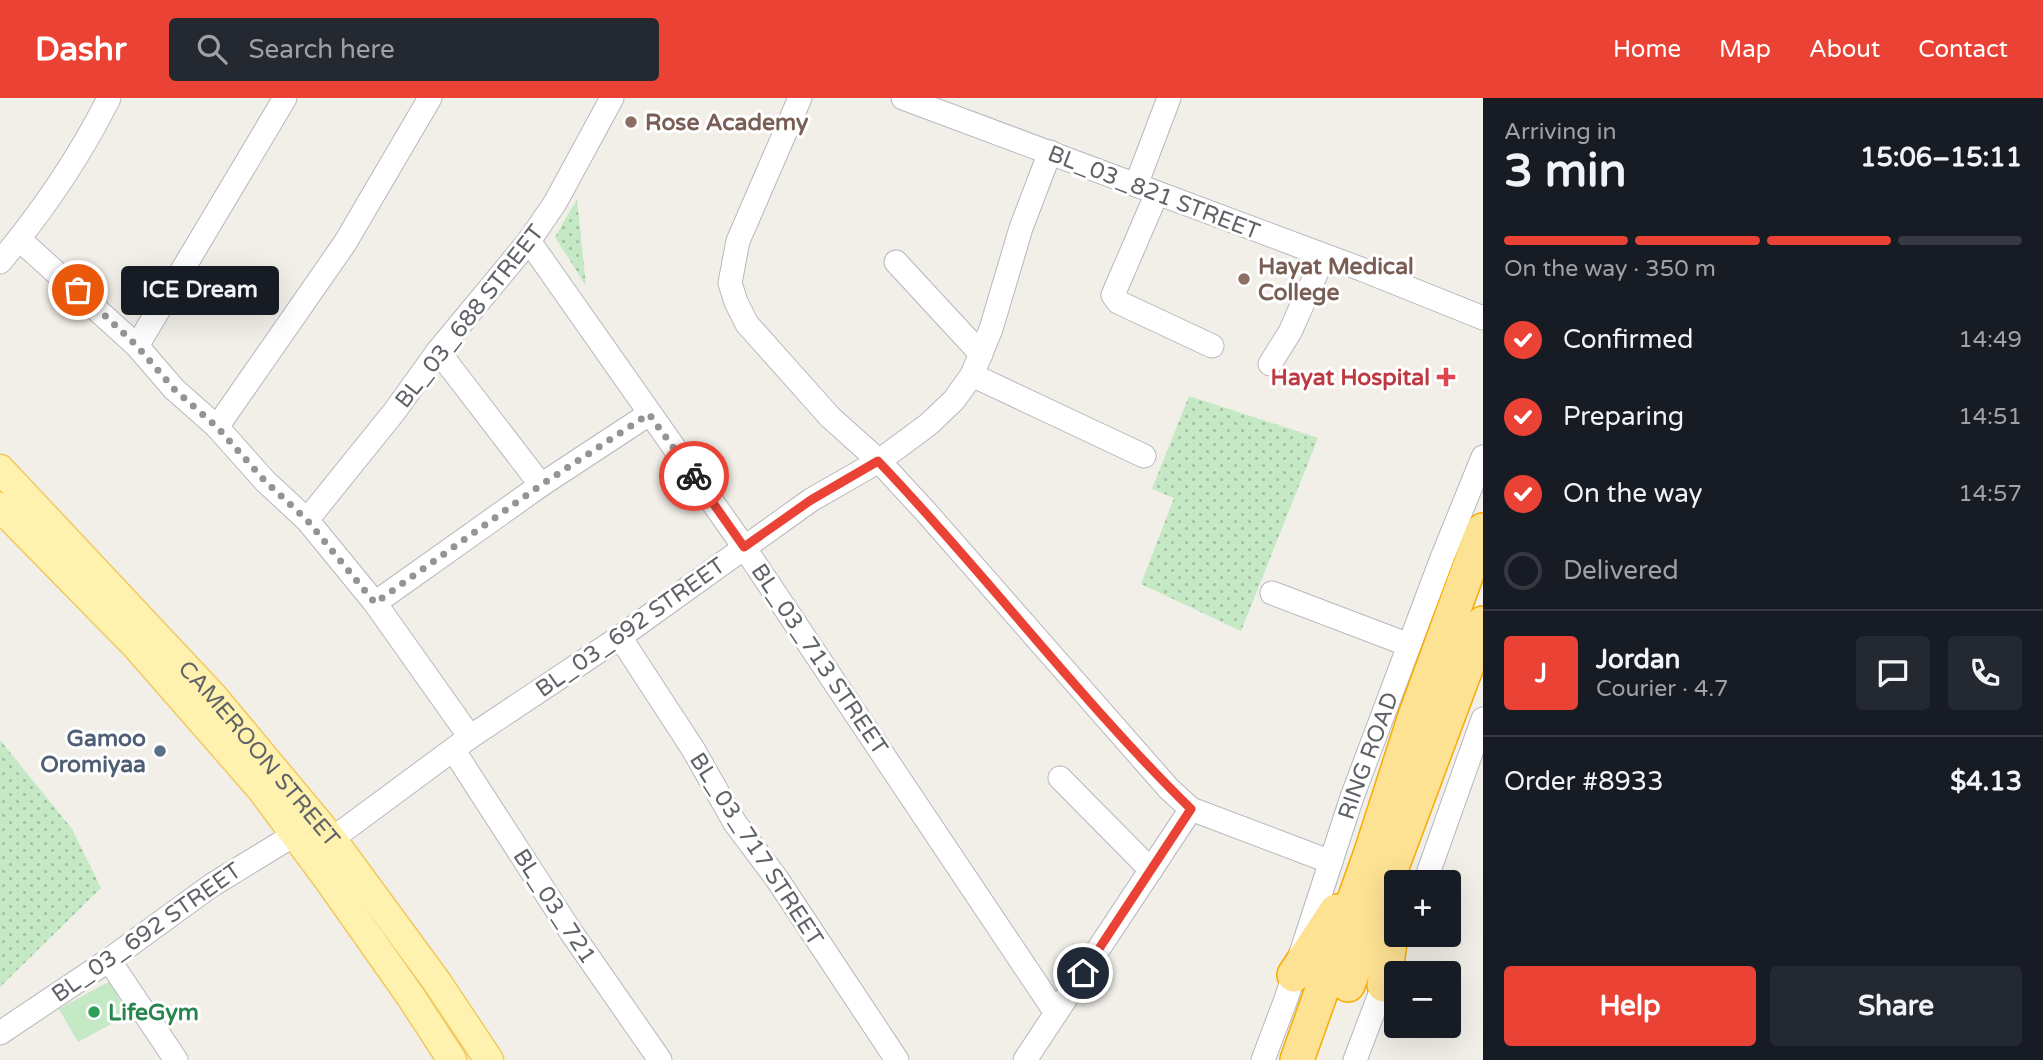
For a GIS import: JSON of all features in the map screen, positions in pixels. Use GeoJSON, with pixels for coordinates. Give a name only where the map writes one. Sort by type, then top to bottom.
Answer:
{"type":"FeatureCollection","features":[{"type":"Feature","properties":{"kind":"highway","name":"RING ROAD"},"geometry":{"type":"LineString","coordinates":[[1320,1060],[1328,1005],[1371,852],[1415,716],[1483,530]]}},
{"type":"Feature","properties":{"kind":"highway","name":"RING ROAD"},"geometry":{"type":"LineString","coordinates":[[1297,1060],[1328,1005],[1407,830],[1483,623]]}},
{"type":"Feature","properties":{"kind":"highway"},"geometry":{"type":"LineString","coordinates":[[1401,870],[1407,830]]}},
{"type":"Feature","properties":{"kind":"highway"},"geometry":{"type":"LineString","coordinates":[[1294,975],[1322,936],[1371,852]]}},
{"type":"Feature","properties":{"kind":"main road","name":"CAMEROON STREET"},"geometry":{"type":"LineString","coordinates":[[0,469],[212,695],[332,839],[437,982],[489,1060]]}},
{"type":"Feature","properties":{"kind":"main road","name":"CAMEROON STREET"},"geometry":{"type":"LineString","coordinates":[[0,507],[137,647],[261,789],[411,997],[452,1060]]}},
{"type":"Feature","properties":{"kind":"main road"},"geometry":{"type":"LineString","coordinates":[[411,997],[437,982]]}},
{"type":"Feature","properties":{"kind":"street"},"geometry":{"type":"LineString","coordinates":[[0,262],[19,239],[95,126],[109,98]]}},
{"type":"Feature","properties":{"kind":"street"},"geometry":{"type":"LineString","coordinates":[[137,346],[285,98]]}},
{"type":"Feature","properties":{"kind":"street"},"geometry":{"type":"LineString","coordinates":[[217,427],[345,243],[430,98]]}},
{"type":"Feature","properties":{"kind":"street","name":"BL_03_688 STREET"},"geometry":{"type":"LineString","coordinates":[[307,520],[394,412],[438,351],[529,241],[555,203],[612,98]]}},
{"type":"Feature","properties":{"kind":"street"},"geometry":{"type":"LineString","coordinates":[[800,98],[738,241],[730,283],[747,324],[830,417],[878,461],[926,512],[1162,780],[1191,809],[1331,862]]}},
{"type":"Feature","properties":{"kind":"street","name":"BL_03_821 STREET"},"geometry":{"type":"LineString","coordinates":[[903,98],[928,102],[1050,152],[1483,318]]}},
{"type":"Feature","properties":{"kind":"street"},"geometry":{"type":"LineString","coordinates":[[1170,98],[1147,189],[1113,295],[1118,302],[1212,346]]}},
{"type":"Feature","properties":{"kind":"street","name":"BL_03_692 STREET"},"geometry":{"type":"LineString","coordinates":[[332,839],[462,744],[620,637],[811,500],[878,461],[929,424],[954,400],[972,375],[991,329],[1021,228],[1050,152]]}},
{"type":"Feature","properties":{"kind":"street","name":"BL_03_721"},"geometry":{"type":"LineString","coordinates":[[19,239],[137,346],[174,389],[217,427],[265,481],[307,520],[375,603],[462,744],[571,932],[660,1060]]}},
{"type":"Feature","properties":{"kind":"street","name":"BL_03_713 STREET"},"geometry":{"type":"LineString","coordinates":[[529,241],[744,547],[1056,1013]]}},
{"type":"Feature","properties":{"kind":"street"},"geometry":{"type":"LineString","coordinates":[[1269,364],[1290,332],[1324,256]]}},
{"type":"Feature","properties":{"kind":"street"},"geometry":{"type":"LineString","coordinates":[[895,262],[981,354]]}},
{"type":"Feature","properties":{"kind":"street"},"geometry":{"type":"LineString","coordinates":[[438,351],[541,485]]}},
{"type":"Feature","properties":{"kind":"street"},"geometry":{"type":"LineString","coordinates":[[972,375],[1144,456]]}},
{"type":"Feature","properties":{"kind":"street"},"geometry":{"type":"LineString","coordinates":[[375,603],[541,485],[649,414]]}},
{"type":"Feature","properties":{"kind":"street","name":"RING ROAD"},"geometry":{"type":"LineString","coordinates":[[1263,1060],[1294,975],[1352,797],[1483,457]]}},
{"type":"Feature","properties":{"kind":"street"},"geometry":{"type":"LineString","coordinates":[[1272,593],[1409,645]]}},
{"type":"Feature","properties":{"kind":"street","name":"BL_03_717 STREET"},"geometry":{"type":"LineString","coordinates":[[620,637],[692,749],[735,823],[777,879],[897,1060]]}},
{"type":"Feature","properties":{"kind":"street"},"geometry":{"type":"LineString","coordinates":[[1429,870],[1483,719]]}},
{"type":"Feature","properties":{"kind":"street"},"geometry":{"type":"LineString","coordinates":[[1060,778],[1151,870]]}},
{"type":"Feature","properties":{"kind":"street"},"geometry":{"type":"LineString","coordinates":[[1025,1060],[1191,809]]}},
{"type":"Feature","properties":{"kind":"street","name":"BL_03_692 STREET"},"geometry":{"type":"LineString","coordinates":[[0,1033],[110,960],[212,885],[294,835]]}},
{"type":"Feature","properties":{"kind":"street"},"geometry":{"type":"LineString","coordinates":[[110,960],[176,1060]]}},
{"type":"Feature","properties":{"kind":"street"},"geometry":{"type":"LineString","coordinates":[[1355,1060],[1384,985]]}},
{"type":"Feature","properties":{"kind":"green space"},"geometry":{"type":"Polygon","coordinates":[[[577,199],[586,286],[555,237],[577,199]]]}},
{"type":"Feature","properties":{"kind":"green space"},"geometry":{"type":"Polygon","coordinates":[[[1189,396],[1318,438],[1241,631],[1141,584],[1174,498],[1152,489],[1189,396]]]}},
{"type":"Feature","properties":{"kind":"green space"},"geometry":{"type":"Polygon","coordinates":[[[0,740],[72,829],[101,888],[0,987],[0,740]]]}},
{"type":"Feature","properties":{"kind":"green space","name":"LifeGym"},"geometry":{"type":"Polygon","coordinates":[[[110,981],[128,1015],[78,1042],[59,1009],[110,981]]]}},
{"type":"Feature","properties":{"kind":"way so far"},"geometry":{"type":"LineString","coordinates":[[78,290],[137,346],[174,389],[217,427],[265,481],[307,520],[375,603],[541,485],[649,414],[694,476]]}},
{"type":"Feature","properties":{"kind":"place","name":"Rose Academy"},"geometry":{"type":"Point","coordinates":[631,122]}},
{"type":"Feature","properties":{"kind":"place","name":"Hayat Medical College"},"geometry":{"type":"Point","coordinates":[1244,279]}},
{"type":"Feature","properties":{"kind":"place","name":"ICE Dream"},"geometry":{"type":"Point","coordinates":[78,290]}},
{"type":"Feature","properties":{"kind":"place","name":"Hayat Hospital"},"geometry":{"type":"Point","coordinates":[1446,377]}},
{"type":"Feature","properties":{"kind":"place","name":"Gamoo Oromiyaa"},"geometry":{"type":"Point","coordinates":[160,751]}},
{"type":"Feature","properties":{"kind":"place","name":"LifeGym"},"geometry":{"type":"Point","coordinates":[94,1012]}},
{"type":"Feature","properties":{"kind":"route"},"geometry":{"type":"LineString","coordinates":[[694,476],[744,547],[811,500],[878,461],[1138,754],[1191,809],[1083,973]]}}]}
